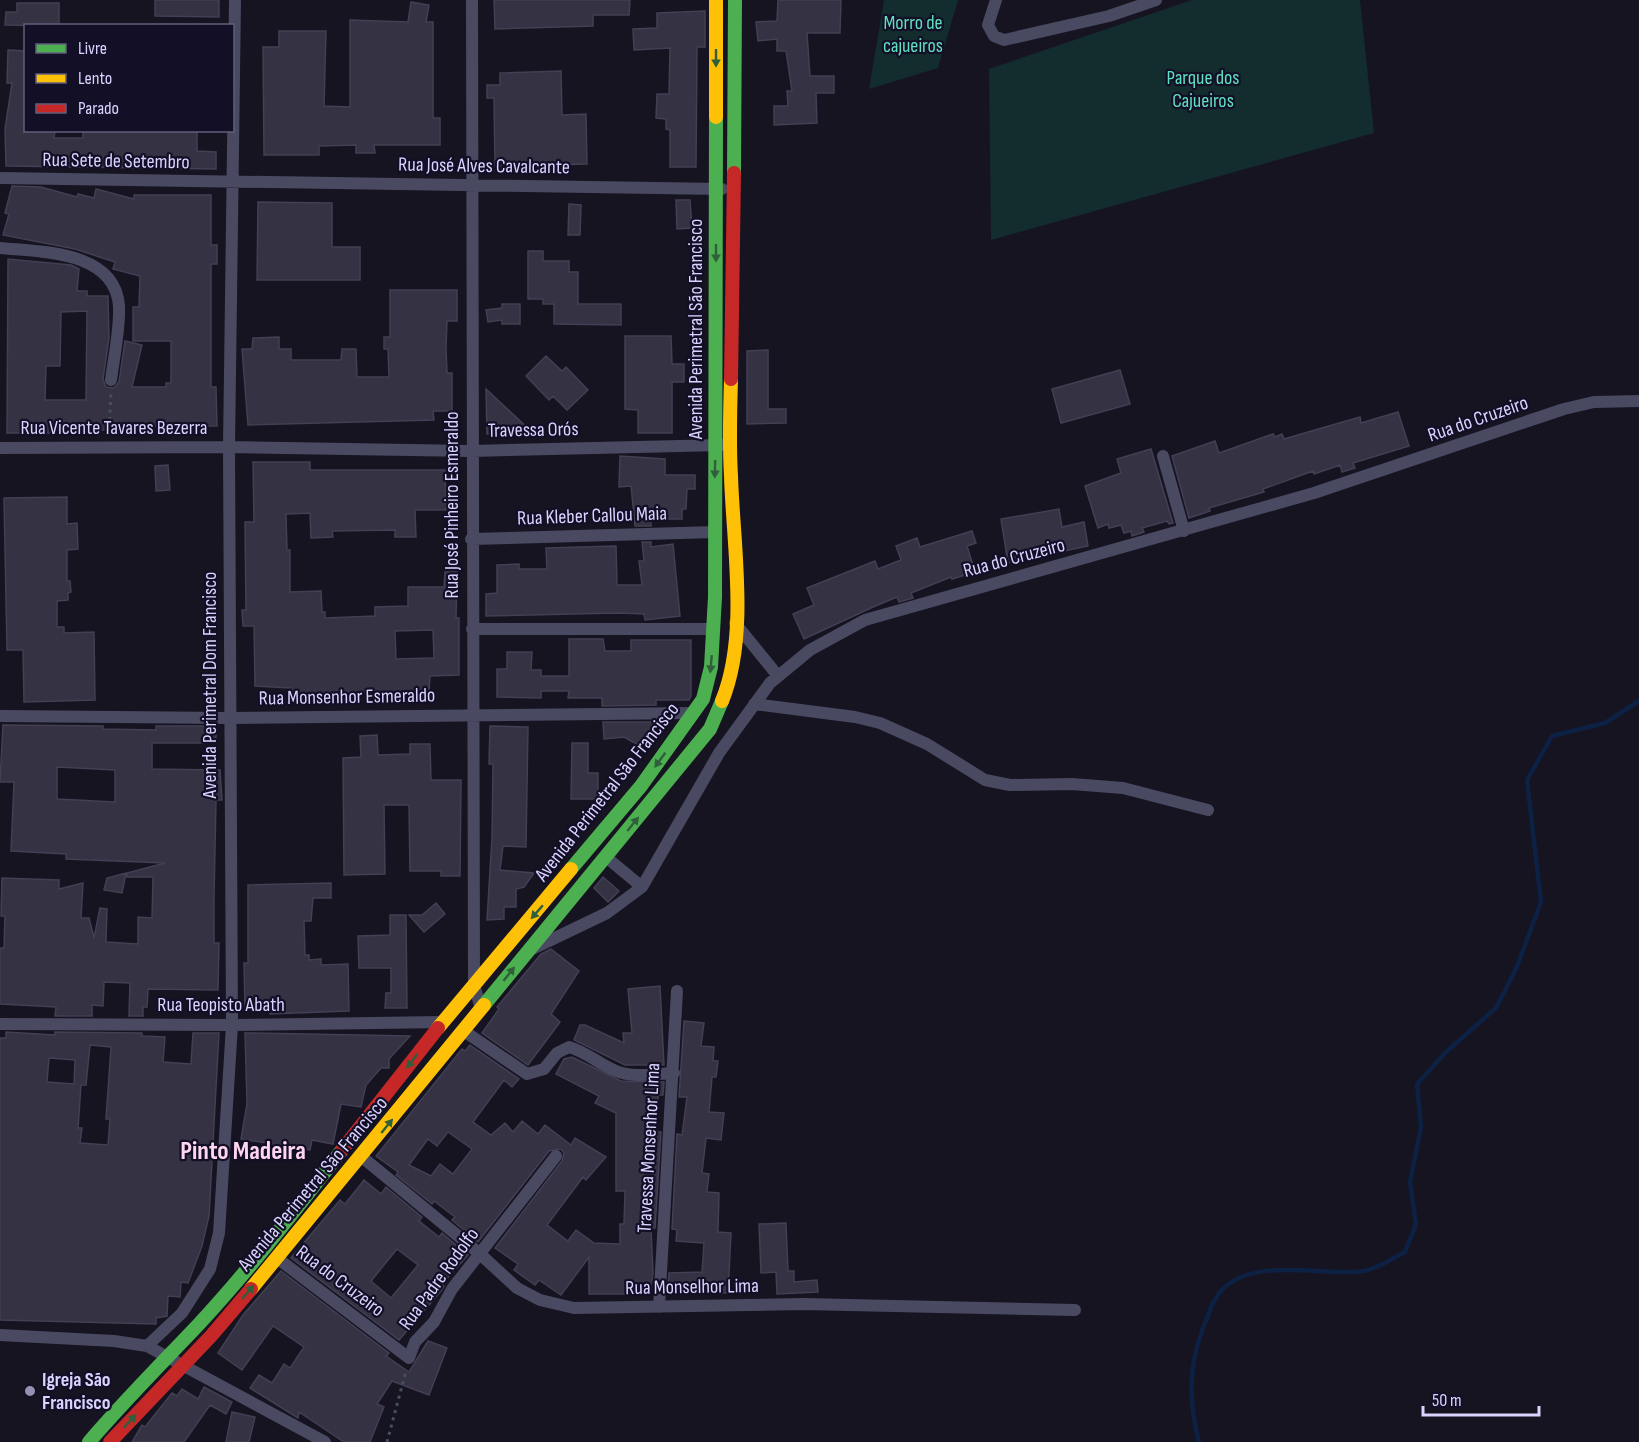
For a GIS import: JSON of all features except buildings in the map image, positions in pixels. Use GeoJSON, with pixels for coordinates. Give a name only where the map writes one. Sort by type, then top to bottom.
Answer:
{"type":"FeatureCollection","features":[{"type":"Feature","properties":{"kind":"main road","name":"Avenida Perimetral São Francisco"},"geometry":{"type":"LineString","coordinates":[[89,1442],[138,1385],[199,1324],[260,1255],[442,1022],[634,795],[694,713],[708,684],[713,629],[715,532],[716,0]]}},
{"type":"Feature","properties":{"kind":"main road","name":"Avenida Perimetral São Francisco"},"geometry":{"type":"LineString","coordinates":[[110,1442],[211,1336],[362,1157],[714,722],[727,687],[735,623],[730,445],[735,189],[735,0]]}},
{"type":"Feature","properties":{"kind":"street","name":"Avenida Perimetral Dom Francisco"},"geometry":{"type":"LineString","coordinates":[[234,0],[234,24]]}},
{"type":"Feature","properties":{"kind":"street","name":"Rua José Pinheiro Esmeraldo"},"geometry":{"type":"LineString","coordinates":[[472,0],[471,539],[474,985],[481,1009]]}},
{"type":"Feature","properties":{"kind":"street"},"geometry":{"type":"LineString","coordinates":[[996,0],[988,25],[994,36],[1004,40],[1109,16],[1156,0]]}},
{"type":"Feature","properties":{"kind":"street","name":"Avenida Perimetral Dom Francisco"},"geometry":{"type":"LineString","coordinates":[[147,1346],[176,1320],[210,1269],[219,1233],[232,1025],[229,447],[233,132]]}},
{"type":"Feature","properties":{"kind":"street","name":"Rua Sete de Setembro"},"geometry":{"type":"LineString","coordinates":[[0,178],[232,182]]}},
{"type":"Feature","properties":{"kind":"street","name":"Rua José Alves Cavalcante"},"geometry":{"type":"LineString","coordinates":[[232,182],[735,189]]}},
{"type":"Feature","properties":{"kind":"street"},"geometry":{"type":"LineString","coordinates":[[0,248],[82,259],[95,267],[103,276],[114,290],[119,308],[111,380]]}},
{"type":"Feature","properties":{"kind":"street","name":"Rua do Cruzeiro"},"geometry":{"type":"LineString","coordinates":[[528,950],[607,913],[642,887],[718,753],[778,676],[810,650],[880,614],[1314,494],[1564,409],[1594,402],[1639,401]]}},
{"type":"Feature","properties":{"kind":"street","name":"Travessa Orós"},"geometry":{"type":"LineString","coordinates":[[229,447],[471,451],[730,445]]}},
{"type":"Feature","properties":{"kind":"street","name":"Rua Vicente Tavares Bezerra"},"geometry":{"type":"LineString","coordinates":[[0,448],[229,447]]}},
{"type":"Feature","properties":{"kind":"street"},"geometry":{"type":"LineString","coordinates":[[1163,456],[1184,531]]}},
{"type":"Feature","properties":{"kind":"street","name":"Rua Kleber Callou Maia"},"geometry":{"type":"LineString","coordinates":[[471,539],[715,532]]}},
{"type":"Feature","properties":{"kind":"street"},"geometry":{"type":"LineString","coordinates":[[735,623],[778,676]]}},
{"type":"Feature","properties":{"kind":"street"},"geometry":{"type":"LineString","coordinates":[[472,630],[713,629]]}},
{"type":"Feature","properties":{"kind":"street"},"geometry":{"type":"LineString","coordinates":[[754,704],[855,717],[880,723],[927,744],[985,780],[1010,785],[1072,784],[1123,788],[1208,810]]}},
{"type":"Feature","properties":{"kind":"street","name":"Rua Monsenhor Esmeraldo"},"geometry":{"type":"LineString","coordinates":[[0,716],[230,718],[694,713]]}},
{"type":"Feature","properties":{"kind":"street"},"geometry":{"type":"LineString","coordinates":[[606,857],[642,887]]}},
{"type":"Feature","properties":{"kind":"street","name":"Travessa Monsenhor Lima"},"geometry":{"type":"LineString","coordinates":[[659,1306],[677,991]]}},
{"type":"Feature","properties":{"kind":"street","name":"Rua Teopisto Abath"},"geometry":{"type":"LineString","coordinates":[[0,1024],[232,1025],[442,1022]]}},
{"type":"Feature","properties":{"kind":"street"},"geometry":{"type":"LineString","coordinates":[[464,1030],[527,1074],[544,1070],[557,1053],[569,1047],[581,1050],[615,1071],[632,1074],[674,1073]]}},
{"type":"Feature","properties":{"kind":"street","name":"Rua Padre Rodolfo"},"geometry":{"type":"LineString","coordinates":[[409,1358],[415,1342],[434,1322],[452,1289],[556,1156]]}},
{"type":"Feature","properties":{"kind":"street","name":"Rua Monselhor Lima"},"geometry":{"type":"LineString","coordinates":[[362,1157],[480,1254],[517,1288],[540,1300],[574,1308],[804,1304],[1075,1310]]}},
{"type":"Feature","properties":{"kind":"street","name":"Rua do Cruzeiro"},"geometry":{"type":"LineString","coordinates":[[277,1258],[409,1358]]}},
{"type":"Feature","properties":{"kind":"street"},"geometry":{"type":"LineString","coordinates":[[0,1335],[114,1341],[147,1346],[325,1442]]}},
{"type":"Feature","properties":{"kind":"path"},"geometry":{"type":"LineString","coordinates":[[109,448],[111,380]]}},
{"type":"Feature","properties":{"kind":"path","name":"Rua Padre Rodolfo"},"geometry":{"type":"LineString","coordinates":[[387,1442],[398,1409],[401,1385],[409,1358]]}},
{"type":"Feature","properties":{"kind":"green space","name":"Morro de cajueiros"},"geometry":{"type":"Polygon","coordinates":[[[884,0],[958,0],[938,68],[869,89],[884,0]]]}},
{"type":"Feature","properties":{"kind":"green space","name":"Parque dos Cajueiros"},"geometry":{"type":"Polygon","coordinates":[[[1192,0],[1360,0],[1374,133],[991,240],[989,69],[1192,0]]]}},
{"type":"Feature","properties":{"kind":"waterway"},"geometry":{"type":"LineString","coordinates":[[1199,1442],[1192,1400],[1194,1359],[1211,1307],[1225,1287],[1239,1278],[1273,1270],[1364,1271],[1380,1266],[1405,1252],[1416,1224],[1410,1182],[1421,1127],[1417,1084],[1446,1052],[1496,1008],[1516,969],[1541,902],[1527,780],[1552,736],[1605,723],[1639,701]]}},
{"type":"Feature","properties":{"kind":"traffic: fast"},"geometry":{"type":"LineString","coordinates":[[734,173],[735,0]]}},
{"type":"Feature","properties":{"kind":"traffic: fast"},"geometry":{"type":"LineString","coordinates":[[571,869],[641,786],[703,699],[711,667],[715,597],[716,117]]}},
{"type":"Feature","properties":{"kind":"traffic: fast"},"geometry":{"type":"LineString","coordinates":[[484,1005],[710,729],[722,701]]}},
{"type":"Feature","properties":{"kind":"traffic: fast"},"geometry":{"type":"LineString","coordinates":[[89,1442],[236,1282],[342,1150]]}},
{"type":"Feature","properties":{"kind":"traffic: slow"},"geometry":{"type":"LineString","coordinates":[[716,0],[716,117]]}},
{"type":"Feature","properties":{"kind":"traffic: slow"},"geometry":{"type":"LineString","coordinates":[[722,701],[735,648],[737,619],[730,451],[731,379]]}},
{"type":"Feature","properties":{"kind":"traffic: slow"},"geometry":{"type":"LineString","coordinates":[[438,1028],[571,869]]}},
{"type":"Feature","properties":{"kind":"traffic: slow"},"geometry":{"type":"LineString","coordinates":[[251,1289],[484,1005]]}},
{"type":"Feature","properties":{"kind":"traffic: jam"},"geometry":{"type":"LineString","coordinates":[[731,379],[734,173]]}},
{"type":"Feature","properties":{"kind":"traffic: jam"},"geometry":{"type":"LineString","coordinates":[[342,1150],[438,1028]]}},
{"type":"Feature","properties":{"kind":"traffic: jam"},"geometry":{"type":"LineString","coordinates":[[110,1442],[211,1336],[251,1289]]}},
{"type":"Feature","properties":{"kind":"place","name":"Igreja São Francisco"},"geometry":{"type":"Point","coordinates":[30,1391]}},
{"type":"Feature","properties":{"kind":"district","name":"Pinto Madeira"},"geometry":{"type":"Point","coordinates":[243,1151]}}]}
